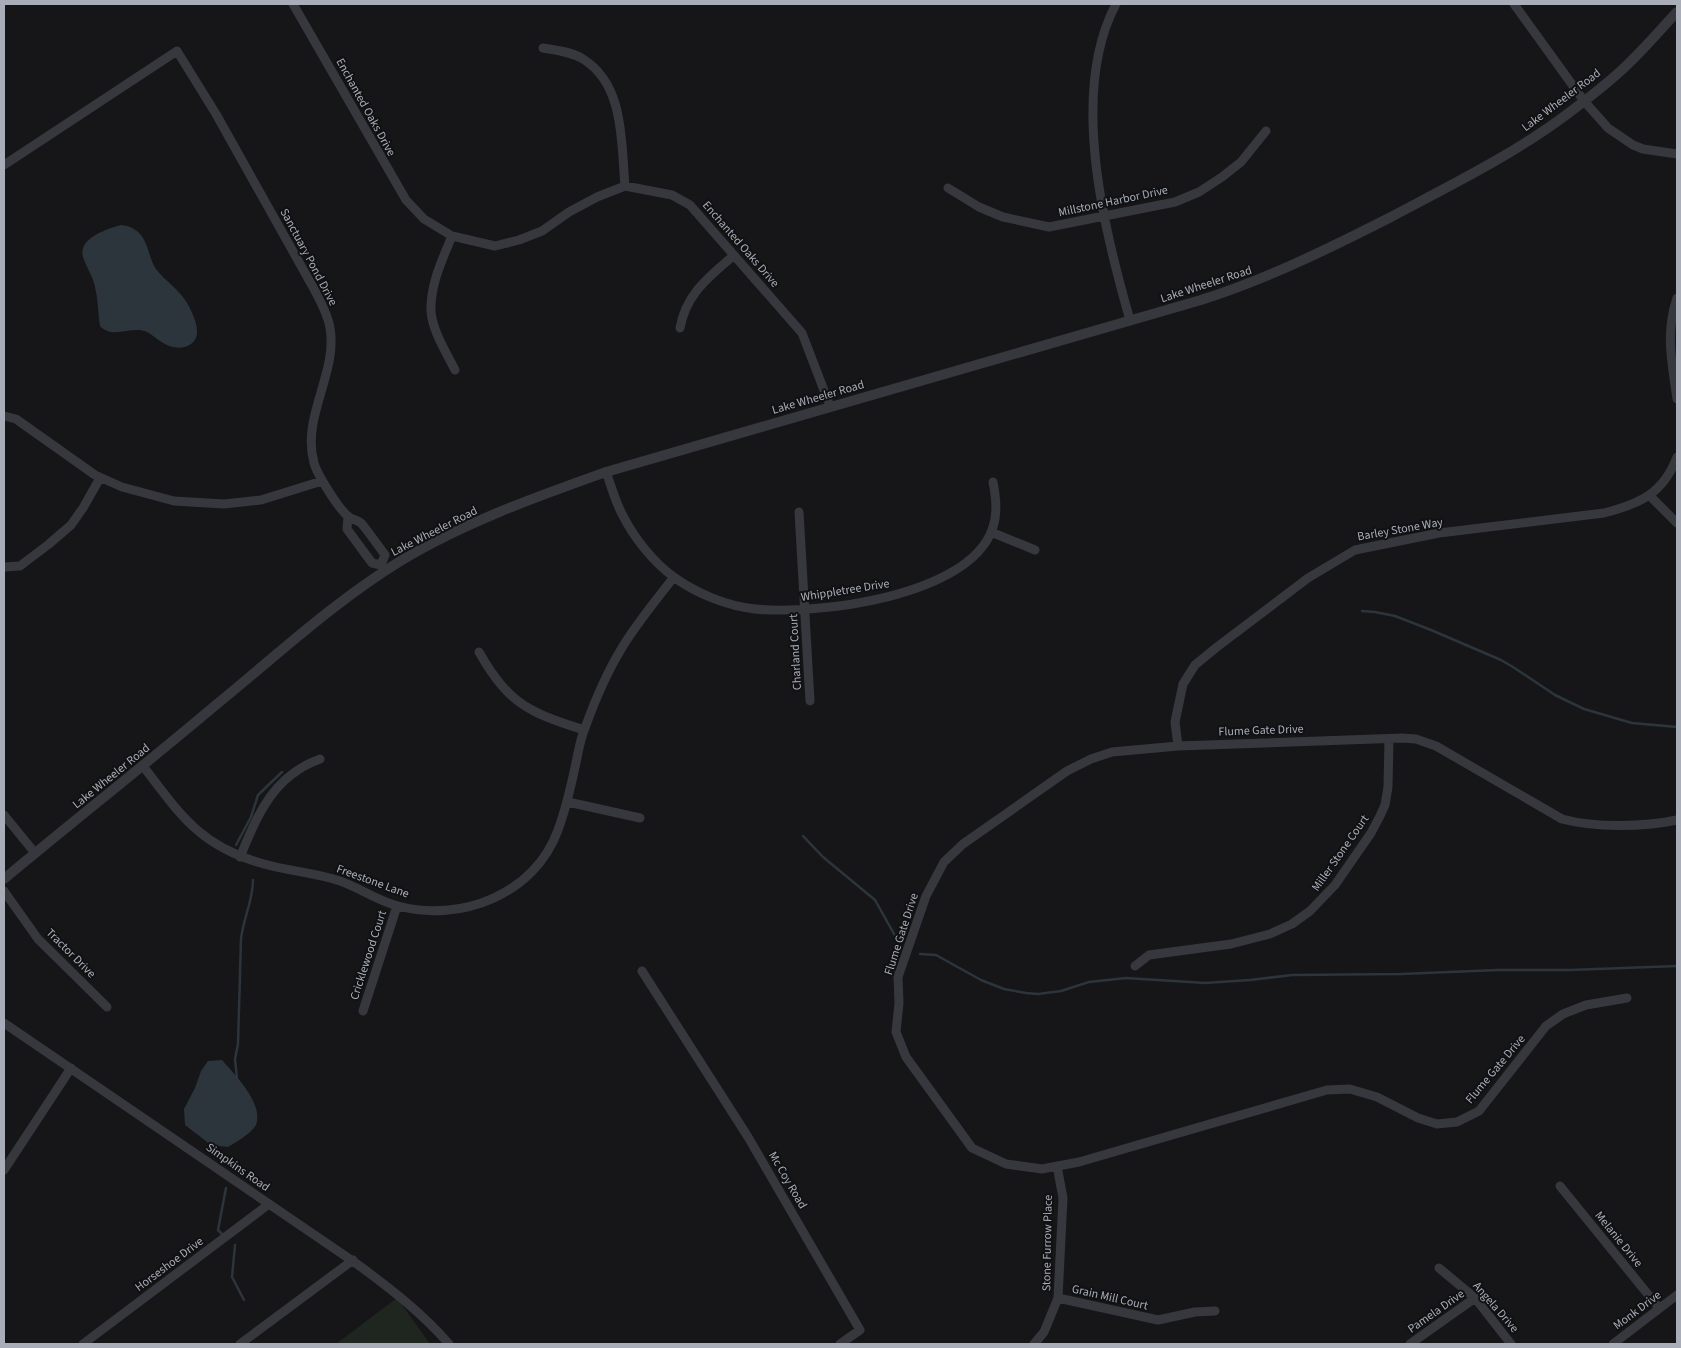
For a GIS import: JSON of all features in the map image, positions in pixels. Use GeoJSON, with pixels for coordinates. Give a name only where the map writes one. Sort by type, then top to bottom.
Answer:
{"type":"FeatureCollection","features":[{"type":"Feature","properties":{"kind":"street","name":"Enchanted Oaks Drive"},"geometry":{"type":"LineString","coordinates":[[293,4],[386,168],[406,200],[424,219],[452,236],[495,246],[519,240],[542,231],[596,196],[626,186],[672,195],[690,205],[802,333],[830,406]]}},
{"type":"Feature","properties":{"kind":"street"},"geometry":{"type":"LineString","coordinates":[[1116,4],[1102,37],[1097,60],[1094,90],[1095,156],[1103,216],[1130,320]]}},
{"type":"Feature","properties":{"kind":"street"},"geometry":{"type":"LineString","coordinates":[[1514,4],[1584,101],[1608,128],[1633,145],[1643,149],[1677,154]]}},
{"type":"Feature","properties":{"kind":"street","name":"Lake Wheeler Road"},"geometry":{"type":"LineString","coordinates":[[4,879],[383,568],[466,526],[537,496],[606,472],[1216,295],[1262,279],[1339,243],[1439,192],[1514,150],[1559,120],[1628,64],[1677,12]]}},
{"type":"Feature","properties":{"kind":"street"},"geometry":{"type":"LineString","coordinates":[[543,48],[565,52],[584,59],[599,74],[613,94],[618,116],[626,186]]}},
{"type":"Feature","properties":{"kind":"street","name":"Sanctuary Pond Drive"},"geometry":{"type":"LineString","coordinates":[[4,164],[177,51],[230,139],[314,289],[328,319],[331,330],[326,374],[312,426],[311,449],[314,464],[322,481],[348,516],[360,522],[385,554],[383,568],[372,564],[347,530],[348,516]]}},
{"type":"Feature","properties":{"kind":"street","name":"Millstone Harbor Drive"},"geometry":{"type":"LineString","coordinates":[[948,188],[979,208],[1003,217],[1048,227],[1175,202],[1199,192],[1241,162],[1266,131]]}},
{"type":"Feature","properties":{"kind":"street"},"geometry":{"type":"LineString","coordinates":[[452,236],[438,268],[432,290],[431,313],[440,340],[455,370]]}},
{"type":"Feature","properties":{"kind":"street"},"geometry":{"type":"LineString","coordinates":[[680,328],[683,314],[699,286],[733,256]]}},
{"type":"Feature","properties":{"kind":"street"},"geometry":{"type":"LineString","coordinates":[[1677,298],[1673,311],[1669,346],[1677,399]]}},
{"type":"Feature","properties":{"kind":"street"},"geometry":{"type":"LineString","coordinates":[[4,416],[16,419],[100,478],[122,487],[174,502],[224,504],[261,500],[322,481]]}},
{"type":"Feature","properties":{"kind":"street","name":"Barley Stone Way"},"geometry":{"type":"LineString","coordinates":[[1178,746],[1176,722],[1183,684],[1196,666],[1217,646],[1303,582],[1354,550],[1439,533],[1604,514],[1629,506],[1650,496],[1670,474],[1677,457]]}},
{"type":"Feature","properties":{"kind":"street","name":"Whippletree Drive"},"geometry":{"type":"LineString","coordinates":[[606,472],[621,513],[633,533],[649,555],[674,578],[716,600],[755,609],[805,610],[848,604],[890,596],[942,579],[957,571],[971,560],[991,532],[995,519],[996,499],[993,482]]}},
{"type":"Feature","properties":{"kind":"street"},"geometry":{"type":"LineString","coordinates":[[4,567],[20,566],[71,525],[100,478]]}},
{"type":"Feature","properties":{"kind":"street"},"geometry":{"type":"LineString","coordinates":[[1650,496],[1677,523]]}},
{"type":"Feature","properties":{"kind":"street","name":"Charland Court"},"geometry":{"type":"LineString","coordinates":[[799,512],[810,701]]}},
{"type":"Feature","properties":{"kind":"street"},"geometry":{"type":"LineString","coordinates":[[991,532],[1034,550]]}},
{"type":"Feature","properties":{"kind":"street","name":"Freestone Lane"},"geometry":{"type":"LineString","coordinates":[[143,766],[199,834],[220,848],[240,857],[340,881],[397,906],[435,911],[463,909],[479,905],[527,877],[550,849],[568,802],[584,730],[611,669],[622,647],[674,578]]}},
{"type":"Feature","properties":{"kind":"street"},"geometry":{"type":"LineString","coordinates":[[479,652],[498,682],[530,710],[584,730]]}},
{"type":"Feature","properties":{"kind":"street","name":"Flume Gate Drive"},"geometry":{"type":"LineString","coordinates":[[1627,998],[1586,1006],[1564,1014],[1546,1026],[1479,1111],[1457,1122],[1437,1124],[1418,1118],[1378,1097],[1350,1089],[1327,1090],[1079,1162],[1042,1169],[1006,1164],[972,1148],[906,1058],[896,1032],[899,1003],[898,978],[926,896],[944,862],[963,844],[1068,771],[1091,759],[1112,752],[1178,746],[1402,738],[1436,746],[1540,808],[1571,821],[1592,825],[1649,824],[1677,820]]}},
{"type":"Feature","properties":{"kind":"street","name":"Miller Stone Court"},"geometry":{"type":"LineString","coordinates":[[1136,966],[1148,955],[1231,944],[1270,934],[1292,924],[1310,911],[1335,884],[1371,833],[1380,816],[1388,787],[1389,739]]}},
{"type":"Feature","properties":{"kind":"street"},"geometry":{"type":"LineString","coordinates":[[240,857],[257,816],[273,792],[306,764],[320,759]]}},
{"type":"Feature","properties":{"kind":"street"},"geometry":{"type":"LineString","coordinates":[[568,802],[640,818]]}},
{"type":"Feature","properties":{"kind":"street"},"geometry":{"type":"LineString","coordinates":[[4,815],[35,853]]}},
{"type":"Feature","properties":{"kind":"street","name":"Tractor Drive"},"geometry":{"type":"LineString","coordinates":[[4,891],[38,939],[107,1006]]}},
{"type":"Feature","properties":{"kind":"street","name":"Cricklewood Court"},"geometry":{"type":"LineString","coordinates":[[363,1011],[397,906]]}},
{"type":"Feature","properties":{"kind":"street","name":"Mc Coy Road"},"geometry":{"type":"LineString","coordinates":[[642,971],[748,1137],[860,1330],[840,1344]]}},
{"type":"Feature","properties":{"kind":"street","name":"Simpkins Road"},"geometry":{"type":"LineString","coordinates":[[4,1023],[353,1260],[413,1306],[449,1344]]}},
{"type":"Feature","properties":{"kind":"street"},"geometry":{"type":"LineString","coordinates":[[4,1170],[71,1068]]}},
{"type":"Feature","properties":{"kind":"street","name":"Stone Furrow Place"},"geometry":{"type":"LineString","coordinates":[[1034,1344],[1044,1332],[1058,1298],[1063,1198],[1057,1166]]}},
{"type":"Feature","properties":{"kind":"street","name":"Melanie Drive"},"geometry":{"type":"LineString","coordinates":[[1560,1186],[1659,1308]]}},
{"type":"Feature","properties":{"kind":"street","name":"Horseshoe Drive"},"geometry":{"type":"LineString","coordinates":[[83,1344],[269,1204]]}},
{"type":"Feature","properties":{"kind":"street"},"geometry":{"type":"LineString","coordinates":[[240,1344],[353,1260]]}},
{"type":"Feature","properties":{"kind":"street","name":"Angela Drive"},"geometry":{"type":"LineString","coordinates":[[1439,1268],[1475,1298],[1511,1344]]}},
{"type":"Feature","properties":{"kind":"street","name":"Monk Drive"},"geometry":{"type":"LineString","coordinates":[[1613,1344],[1677,1295]]}},
{"type":"Feature","properties":{"kind":"street","name":"Grain Mill Court"},"geometry":{"type":"LineString","coordinates":[[1058,1298],[1158,1320],[1195,1312],[1214,1311]]}},
{"type":"Feature","properties":{"kind":"street","name":"Pamela Drive"},"geometry":{"type":"LineString","coordinates":[[1410,1344],[1475,1298]]}},
{"type":"Feature","properties":{"kind":"shaded area"},"geometry":{"type":"Polygon","coordinates":[[[121,225],[132,228],[142,236],[156,269],[180,293],[187,303],[197,328],[197,336],[190,345],[177,348],[163,343],[141,330],[111,332],[100,326],[95,287],[83,257],[83,250],[89,240],[95,235],[121,225]]]}},
{"type":"Feature","properties":{"kind":"shaded area"},"geometry":{"type":"Polygon","coordinates":[[[222,1060],[252,1098],[257,1116],[256,1125],[251,1132],[228,1147],[211,1145],[185,1125],[184,1109],[201,1071],[208,1061],[222,1060]]]}},
{"type":"Feature","properties":{"kind":"shaded area"},"geometry":{"type":"Polygon","coordinates":[[[397,1298],[430,1344],[336,1344],[397,1298]]]}},
{"type":"Feature","properties":{"kind":"waterway"},"geometry":{"type":"LineString","coordinates":[[1362,611],[1395,616],[1501,660],[1555,695],[1584,709],[1632,723],[1677,727]]}},
{"type":"Feature","properties":{"kind":"waterway"},"geometry":{"type":"LineString","coordinates":[[236,845],[251,817],[258,795],[282,772]]}},
{"type":"Feature","properties":{"kind":"waterway"},"geometry":{"type":"LineString","coordinates":[[803,836],[823,857],[875,900],[898,941]]}},
{"type":"Feature","properties":{"kind":"waterway"},"geometry":{"type":"LineString","coordinates":[[237,1079],[235,1059],[238,1044],[241,939],[253,880]]}},
{"type":"Feature","properties":{"kind":"waterway"},"geometry":{"type":"LineString","coordinates":[[920,954],[936,955],[981,980],[1004,989],[1038,994],[1061,991],[1089,982],[1126,978],[1205,983],[1292,975],[1401,974],[1677,966]]}},
{"type":"Feature","properties":{"kind":"waterway"},"geometry":{"type":"LineString","coordinates":[[212,1142],[211,1145],[231,1167]]}},
{"type":"Feature","properties":{"kind":"waterway"},"geometry":{"type":"LineString","coordinates":[[222,1234],[218,1230],[226,1188]]}},
{"type":"Feature","properties":{"kind":"waterway"},"geometry":{"type":"LineString","coordinates":[[235,1245],[232,1277],[244,1300]]}}]}
